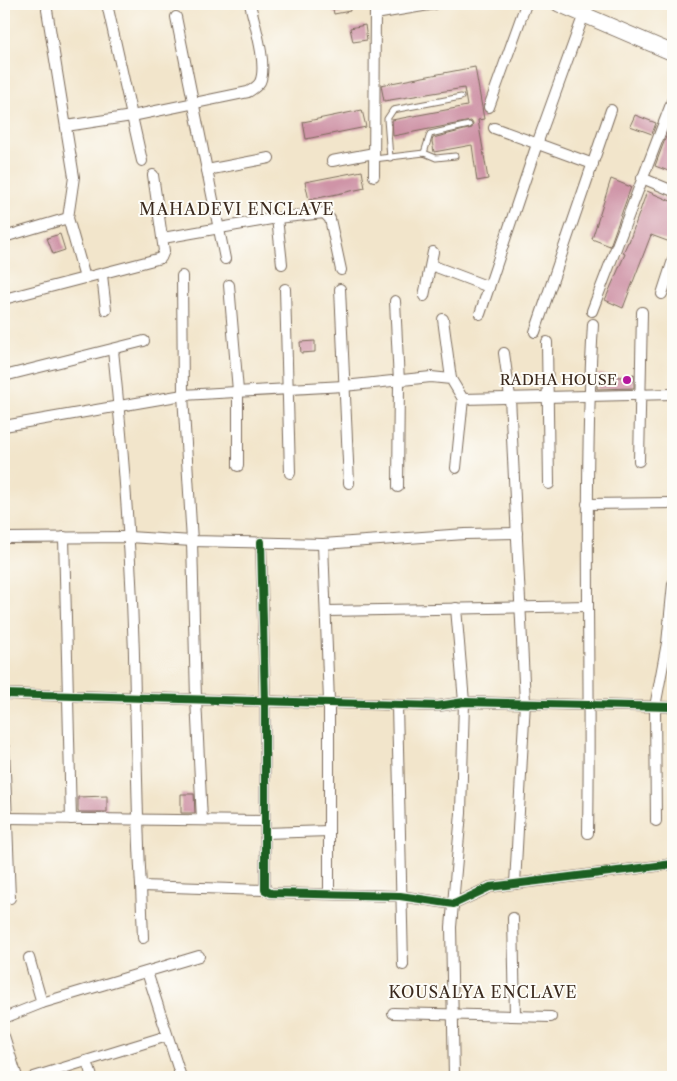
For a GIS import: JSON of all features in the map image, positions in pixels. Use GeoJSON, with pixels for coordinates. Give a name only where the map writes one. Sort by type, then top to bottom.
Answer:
{"type":"FeatureCollection","features":[{"type":"Feature","properties":{"kind":"street"},"geometry":{"type":"LineString","coordinates":[[106,4],[142,160]]}},
{"type":"Feature","properties":{"kind":"street"},"geometry":{"type":"LineString","coordinates":[[66,126],[132,116],[248,92],[260,82],[263,68],[250,4]]}},
{"type":"Feature","properties":{"kind":"street"},"geometry":{"type":"LineString","coordinates":[[374,176],[375,9],[435,4]]}},
{"type":"Feature","properties":{"kind":"street"},"geometry":{"type":"LineString","coordinates":[[489,107],[526,4]]}},
{"type":"Feature","properties":{"kind":"street"},"geometry":{"type":"LineString","coordinates":[[559,4],[578,9],[673,53]]}},
{"type":"Feature","properties":{"kind":"street"},"geometry":{"type":"LineString","coordinates":[[480,314],[537,144],[578,9]]}},
{"type":"Feature","properties":{"kind":"street"},"geometry":{"type":"LineString","coordinates":[[47,10],[74,177],[68,218],[85,278]]}},
{"type":"Feature","properties":{"kind":"street"},"geometry":{"type":"LineString","coordinates":[[176,17],[225,259]]}},
{"type":"Feature","properties":{"kind":"street"},"geometry":{"type":"LineString","coordinates":[[592,310],[673,100]]}},
{"type":"Feature","properties":{"kind":"street"},"geometry":{"type":"LineString","coordinates":[[535,332],[610,110]]}},
{"type":"Feature","properties":{"kind":"street"},"geometry":{"type":"LineString","coordinates":[[494,128],[593,164]]}},
{"type":"Feature","properties":{"kind":"street"},"geometry":{"type":"LineString","coordinates":[[332,161],[374,156]]}},
{"type":"Feature","properties":{"kind":"street"},"geometry":{"type":"LineString","coordinates":[[207,170],[269,158]]}},
{"type":"Feature","properties":{"kind":"street"},"geometry":{"type":"LineString","coordinates":[[4,299],[162,258],[164,251],[153,175]]}},
{"type":"Feature","properties":{"kind":"street"},"geometry":{"type":"LineString","coordinates":[[642,178],[673,191]]}},
{"type":"Feature","properties":{"kind":"street"},"geometry":{"type":"LineString","coordinates":[[162,238],[219,227],[320,213],[328,216],[341,270]]}},
{"type":"Feature","properties":{"kind":"street"},"geometry":{"type":"LineString","coordinates":[[4,237],[68,218]]}},
{"type":"Feature","properties":{"kind":"street"},"geometry":{"type":"LineString","coordinates":[[277,218],[282,264]]}},
{"type":"Feature","properties":{"kind":"street"},"geometry":{"type":"LineString","coordinates":[[424,296],[434,252]]}},
{"type":"Feature","properties":{"kind":"street"},"geometry":{"type":"LineString","coordinates":[[662,294],[673,260]]}},
{"type":"Feature","properties":{"kind":"street"},"geometry":{"type":"LineString","coordinates":[[431,265],[489,287]]}},
{"type":"Feature","properties":{"kind":"street"},"geometry":{"type":"LineString","coordinates":[[102,275],[106,310]]}},
{"type":"Feature","properties":{"kind":"street"},"geometry":{"type":"LineString","coordinates":[[182,276],[183,395],[192,541],[196,699],[202,820]]}},
{"type":"Feature","properties":{"kind":"street"},"geometry":{"type":"LineString","coordinates":[[229,284],[238,392],[238,466]]}},
{"type":"Feature","properties":{"kind":"street"},"geometry":{"type":"LineString","coordinates":[[285,289],[290,388],[290,473]]}},
{"type":"Feature","properties":{"kind":"street"},"geometry":{"type":"LineString","coordinates":[[340,289],[349,483]]}},
{"type":"Feature","properties":{"kind":"street"},"geometry":{"type":"LineString","coordinates":[[395,301],[399,382],[398,487]]}},
{"type":"Feature","properties":{"kind":"street"},"geometry":{"type":"LineString","coordinates":[[639,461],[642,312]]}},
{"type":"Feature","properties":{"kind":"street"},"geometry":{"type":"LineString","coordinates":[[443,319],[451,379],[463,399],[456,468]]}},
{"type":"Feature","properties":{"kind":"street"},"geometry":{"type":"LineString","coordinates":[[588,833],[590,705],[586,504],[593,324]]}},
{"type":"Feature","properties":{"kind":"street"},"geometry":{"type":"LineString","coordinates":[[4,376],[144,341]]}},
{"type":"Feature","properties":{"kind":"street"},"geometry":{"type":"LineString","coordinates":[[547,342],[549,484]]}},
{"type":"Feature","properties":{"kind":"street"},"geometry":{"type":"LineString","coordinates":[[113,350],[129,537],[135,696],[136,818],[142,886],[143,938]]}},
{"type":"Feature","properties":{"kind":"street"},"geometry":{"type":"LineString","coordinates":[[504,353],[510,397],[525,702],[515,884]]}},
{"type":"Feature","properties":{"kind":"street"},"geometry":{"type":"LineString","coordinates":[[4,426],[118,404],[183,395],[344,386],[399,382],[431,377],[451,379]]}},
{"type":"Feature","properties":{"kind":"street"},"geometry":{"type":"LineString","coordinates":[[463,399],[673,394]]}},
{"type":"Feature","properties":{"kind":"street"},"geometry":{"type":"LineString","coordinates":[[586,504],[673,503]]}},
{"type":"Feature","properties":{"kind":"street"},"geometry":{"type":"LineString","coordinates":[[4,538],[129,537],[192,541],[323,544],[466,534],[517,533]]}},
{"type":"Feature","properties":{"kind":"street"},"geometry":{"type":"LineString","coordinates":[[64,537],[66,695],[71,819]]}},
{"type":"Feature","properties":{"kind":"street"},"geometry":{"type":"LineString","coordinates":[[261,542],[265,702],[266,890]]}},
{"type":"Feature","properties":{"kind":"street"},"geometry":{"type":"LineString","coordinates":[[323,544],[329,702],[329,894]]}},
{"type":"Feature","properties":{"kind":"street"},"geometry":{"type":"LineString","coordinates":[[656,821],[655,707],[670,642],[673,584]]}},
{"type":"Feature","properties":{"kind":"street"},"geometry":{"type":"LineString","coordinates":[[327,611],[588,606]]}},
{"type":"Feature","properties":{"kind":"street"},"geometry":{"type":"LineString","coordinates":[[454,1077],[451,928],[461,813],[464,702],[456,608]]}},
{"type":"Feature","properties":{"kind":"street"},"geometry":{"type":"LineString","coordinates":[[4,694],[135,696],[265,702],[438,706],[464,702],[525,702],[673,707]]}},
{"type":"Feature","properties":{"kind":"street"},"geometry":{"type":"LineString","coordinates":[[397,705],[403,966]]}},
{"type":"Feature","properties":{"kind":"street"},"geometry":{"type":"LineString","coordinates":[[4,748],[10,898]]}},
{"type":"Feature","properties":{"kind":"street"},"geometry":{"type":"LineString","coordinates":[[6,818],[136,818],[265,821]]}},
{"type":"Feature","properties":{"kind":"street"},"geometry":{"type":"LineString","coordinates":[[265,833],[329,831]]}},
{"type":"Feature","properties":{"kind":"street"},"geometry":{"type":"LineString","coordinates":[[142,886],[266,890],[271,893],[400,896],[454,904],[490,887],[673,864]]}},
{"type":"Feature","properties":{"kind":"street"},"geometry":{"type":"LineString","coordinates":[[513,918],[515,1016]]}},
{"type":"Feature","properties":{"kind":"street"},"geometry":{"type":"LineString","coordinates":[[4,1018],[42,1003],[199,956]]}},
{"type":"Feature","properties":{"kind":"street"},"geometry":{"type":"LineString","coordinates":[[29,958],[42,1003]]}},
{"type":"Feature","properties":{"kind":"street"},"geometry":{"type":"LineString","coordinates":[[147,972],[181,1077]]}},
{"type":"Feature","properties":{"kind":"street"},"geometry":{"type":"LineString","coordinates":[[393,1013],[551,1017]]}},
{"type":"Feature","properties":{"kind":"street"},"geometry":{"type":"LineString","coordinates":[[4,1036],[17,1077]]}},
{"type":"Feature","properties":{"kind":"street"},"geometry":{"type":"LineString","coordinates":[[34,1077],[167,1036]]}},
{"type":"Feature","properties":{"kind":"street"},"geometry":{"type":"LineString","coordinates":[[87,1061],[92,1077]]}},
{"type":"Feature","properties":{"kind":"lane"},"geometry":{"type":"LineString","coordinates":[[390,158],[387,119],[393,110],[461,97]]}},
{"type":"Feature","properties":{"kind":"lane"},"geometry":{"type":"LineString","coordinates":[[424,153],[430,134],[469,125]]}},
{"type":"Feature","properties":{"kind":"lane"},"geometry":{"type":"LineString","coordinates":[[374,156],[390,158],[424,153],[436,158],[455,156]]}},
{"type":"Feature","properties":{"kind":"building"},"geometry":{"type":"Polygon","coordinates":[[[332,4],[349,4],[350,11],[334,14],[332,4]]]}},
{"type":"Feature","properties":{"kind":"building"},"geometry":{"type":"Polygon","coordinates":[[[365,25],[367,40],[353,42],[350,28],[365,25]]]}},
{"type":"Feature","properties":{"kind":"building"},"geometry":{"type":"Polygon","coordinates":[[[475,67],[484,119],[478,120],[488,179],[477,181],[472,145],[434,152],[432,141],[433,138],[472,128],[473,124],[471,121],[393,136],[392,120],[467,106],[464,88],[384,101],[381,85],[475,67]]]}},
{"type":"Feature","properties":{"kind":"building"},"geometry":{"type":"Polygon","coordinates":[[[362,110],[366,127],[306,139],[303,122],[362,110]]]}},
{"type":"Feature","properties":{"kind":"building"},"geometry":{"type":"Polygon","coordinates":[[[635,115],[656,123],[652,134],[630,126],[635,115]]]}},
{"type":"Feature","properties":{"kind":"building"},"geometry":{"type":"Polygon","coordinates":[[[673,118],[673,166],[671,172],[655,166],[673,118]]]}},
{"type":"Feature","properties":{"kind":"building"},"geometry":{"type":"Polygon","coordinates":[[[362,171],[365,188],[309,200],[305,182],[362,171]]]}},
{"type":"Feature","properties":{"kind":"building"},"geometry":{"type":"Polygon","coordinates":[[[611,179],[631,187],[610,246],[592,239],[611,179]]]}},
{"type":"Feature","properties":{"kind":"building"},"geometry":{"type":"Polygon","coordinates":[[[647,191],[673,202],[673,234],[670,242],[651,235],[623,308],[605,300],[625,254],[623,253],[629,242],[647,191]]]}},
{"type":"Feature","properties":{"kind":"building"},"geometry":{"type":"Polygon","coordinates":[[[60,234],[65,250],[53,254],[47,238],[60,234]]]}},
{"type":"Feature","properties":{"kind":"building"},"geometry":{"type":"Polygon","coordinates":[[[315,341],[315,352],[301,353],[300,342],[315,341]]]}},
{"type":"Feature","properties":{"kind":"building"},"geometry":{"type":"Polygon","coordinates":[[[598,374],[620,377],[634,374],[634,388],[597,389],[598,374]]]}},
{"type":"Feature","properties":{"kind":"building"},"geometry":{"type":"Polygon","coordinates":[[[181,794],[194,794],[195,813],[181,813],[181,794]]]}},
{"type":"Feature","properties":{"kind":"building"},"geometry":{"type":"Polygon","coordinates":[[[107,796],[107,812],[78,812],[78,797],[107,796]]]}},
{"type":"Feature","properties":{"kind":"cycle path"},"geometry":{"type":"LineString","coordinates":[[261,542],[265,702],[265,890],[271,893],[400,896],[454,904],[490,887],[673,864]]}},
{"type":"Feature","properties":{"kind":"cycle path"},"geometry":{"type":"LineString","coordinates":[[4,694],[438,706],[464,702],[673,707]]}},
{"type":"Feature","properties":{"kind":"place","name":"RADHA HOUSE"},"geometry":{"type":"Point","coordinates":[627,380]}},
{"type":"Feature","properties":{"kind":"district","name":"MAHADEVI ENCLAVE"},"geometry":{"type":"Point","coordinates":[237,209]}},
{"type":"Feature","properties":{"kind":"district","name":"KOUSALYA ENCLAVE"},"geometry":{"type":"Point","coordinates":[483,992]}}]}
